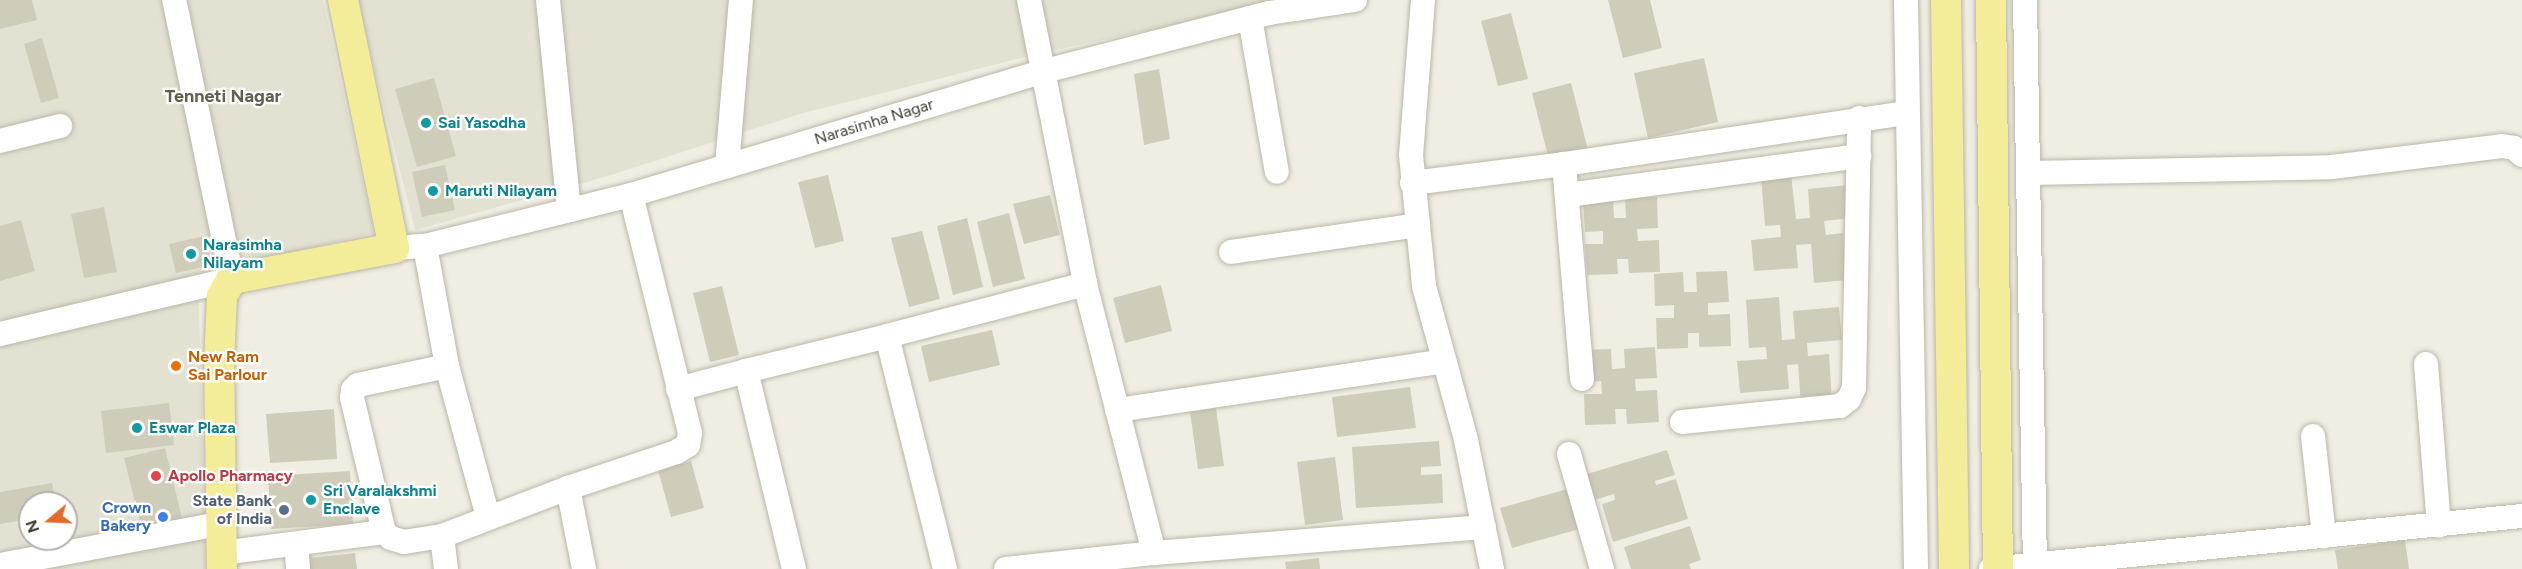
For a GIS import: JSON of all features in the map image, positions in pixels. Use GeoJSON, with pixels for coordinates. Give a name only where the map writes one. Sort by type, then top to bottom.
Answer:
{"type":"FeatureCollection","features":[{"type":"Feature","properties":{"kind":"main road"},"geometry":{"type":"LineString","coordinates":[[222,561],[220,524],[222,296],[232,279],[394,248],[343,0]]}},
{"type":"Feature","properties":{"kind":"main road"},"geometry":{"type":"LineString","coordinates":[[1946,0],[1954,569]]}},
{"type":"Feature","properties":{"kind":"main road"},"geometry":{"type":"LineString","coordinates":[[1991,0],[1998,569]]}},
{"type":"Feature","properties":{"kind":"street"},"geometry":{"type":"LineString","coordinates":[[0,334],[232,279],[174,0]]}},
{"type":"Feature","properties":{"kind":"street"},"geometry":{"type":"LineString","coordinates":[[548,0],[569,210]]}},
{"type":"Feature","properties":{"kind":"street"},"geometry":{"type":"LineString","coordinates":[[727,166],[741,0]]}},
{"type":"Feature","properties":{"kind":"street"},"geometry":{"type":"LineString","coordinates":[[1029,0],[1045,71],[1085,284],[1154,553]]}},
{"type":"Feature","properties":{"kind":"street","name":"Narasimha Nagar"},"geometry":{"type":"LineString","coordinates":[[394,248],[425,246],[631,195],[1045,71],[1262,11],[1355,0]]}},
{"type":"Feature","properties":{"kind":"street"},"geometry":{"type":"LineString","coordinates":[[1424,0],[1411,155],[1424,286],[1466,440],[1492,569]]}},
{"type":"Feature","properties":{"kind":"street"},"geometry":{"type":"LineString","coordinates":[[1906,0],[1906,113],[1916,569]]}},
{"type":"Feature","properties":{"kind":"street"},"geometry":{"type":"LineString","coordinates":[[2025,0],[2035,567]]}},
{"type":"Feature","properties":{"kind":"street"},"geometry":{"type":"LineString","coordinates":[[1262,11],[1277,172]]}},
{"type":"Feature","properties":{"kind":"street"},"geometry":{"type":"LineString","coordinates":[[1412,183],[1564,164],[1859,118],[1906,113]]}},
{"type":"Feature","properties":{"kind":"street"},"geometry":{"type":"LineString","coordinates":[[1682,422],[1840,406],[1849,399],[1854,388],[1859,118]]}},
{"type":"Feature","properties":{"kind":"street"},"geometry":{"type":"LineString","coordinates":[[0,141],[60,126]]}},
{"type":"Feature","properties":{"kind":"street"},"geometry":{"type":"LineString","coordinates":[[2029,173],[2332,167],[2502,146],[2514,148],[2522,155]]}},
{"type":"Feature","properties":{"kind":"street"},"geometry":{"type":"LineString","coordinates":[[1567,195],[1858,156]]}},
{"type":"Feature","properties":{"kind":"street"},"geometry":{"type":"LineString","coordinates":[[1564,164],[1582,380]]}},
{"type":"Feature","properties":{"kind":"street"},"geometry":{"type":"LineString","coordinates":[[447,366],[358,385],[353,390],[354,406],[384,532],[391,538],[404,542],[442,537],[488,517],[676,452],[688,445],[690,433],[631,195]]}},
{"type":"Feature","properties":{"kind":"street"},"geometry":{"type":"LineString","coordinates":[[1231,252],[1418,225]]}},
{"type":"Feature","properties":{"kind":"street"},"geometry":{"type":"LineString","coordinates":[[425,246],[447,366],[488,517]]}},
{"type":"Feature","properties":{"kind":"street"},"geometry":{"type":"LineString","coordinates":[[678,389],[1085,284]]}},
{"type":"Feature","properties":{"kind":"street"},"geometry":{"type":"LineString","coordinates":[[887,336],[945,569]]}},
{"type":"Feature","properties":{"kind":"street"},"geometry":{"type":"LineString","coordinates":[[1117,410],[1444,361]]}},
{"type":"Feature","properties":{"kind":"street"},"geometry":{"type":"LineString","coordinates":[[2426,364],[2439,525]]}},
{"type":"Feature","properties":{"kind":"street"},"geometry":{"type":"LineString","coordinates":[[746,371],[794,569]]}},
{"type":"Feature","properties":{"kind":"street"},"geometry":{"type":"LineString","coordinates":[[2313,436],[2324,536]]}},
{"type":"Feature","properties":{"kind":"street"},"geometry":{"type":"LineString","coordinates":[[1569,454],[1602,569]]}},
{"type":"Feature","properties":{"kind":"street"},"geometry":{"type":"LineString","coordinates":[[568,488],[584,569]]}},
{"type":"Feature","properties":{"kind":"street"},"geometry":{"type":"LineString","coordinates":[[1991,569],[2035,567],[2522,516]]}},
{"type":"Feature","properties":{"kind":"street"},"geometry":{"type":"LineString","coordinates":[[0,565],[220,524]]}},
{"type":"Feature","properties":{"kind":"street"},"geometry":{"type":"LineString","coordinates":[[1006,569],[1154,553],[1484,527]]}},
{"type":"Feature","properties":{"kind":"street"},"geometry":{"type":"LineString","coordinates":[[222,561],[296,544],[384,532]]}},
{"type":"Feature","properties":{"kind":"street"},"geometry":{"type":"LineString","coordinates":[[442,537],[446,569]]}},
{"type":"Feature","properties":{"kind":"street"},"geometry":{"type":"LineString","coordinates":[[296,544],[298,569]]}},
{"type":"Feature","properties":{"kind":"shaded area"},"geometry":{"type":"Polygon","coordinates":[[[0,0],[323,0],[374,233],[198,274],[206,569],[0,569],[0,0]]]}},
{"type":"Feature","properties":{"kind":"shaded area"},"geometry":{"type":"Polygon","coordinates":[[[357,0],[1288,0],[1033,55],[803,113],[608,176],[415,230],[357,0]]]}},
{"type":"Feature","properties":{"kind":"building"},"geometry":{"type":"Polygon","coordinates":[[[0,0],[32,0],[37,20],[0,29],[0,0]]]}},
{"type":"Feature","properties":{"kind":"building"},"geometry":{"type":"Polygon","coordinates":[[[1608,0],[1650,0],[1662,48],[1623,58],[1608,0]]]}},
{"type":"Feature","properties":{"kind":"building"},"geometry":{"type":"Polygon","coordinates":[[[1511,13],[1528,79],[1498,86],[1481,21],[1511,13]]]}},
{"type":"Feature","properties":{"kind":"building"},"geometry":{"type":"Polygon","coordinates":[[[42,38],[59,98],[41,103],[24,44],[42,38]]]}},
{"type":"Feature","properties":{"kind":"building"},"geometry":{"type":"Polygon","coordinates":[[[1704,58],[1718,122],[1648,138],[1634,73],[1704,58]]]}},
{"type":"Feature","properties":{"kind":"building"},"geometry":{"type":"Polygon","coordinates":[[[1159,69],[1170,139],[1144,145],[1134,74],[1159,69]]]}},
{"type":"Feature","properties":{"kind":"building","name":"Sai Yasodha"},"geometry":{"type":"Polygon","coordinates":[[[434,78],[456,156],[417,167],[395,89],[434,78]]]}},
{"type":"Feature","properties":{"kind":"building"},"geometry":{"type":"Polygon","coordinates":[[[1571,83],[1588,150],[1549,160],[1532,93],[1571,83]]]}},
{"type":"Feature","properties":{"kind":"building","name":"Maruti Nilayam"},"geometry":{"type":"Polygon","coordinates":[[[445,165],[455,210],[422,217],[412,172],[445,165]]]}},
{"type":"Feature","properties":{"kind":"building"},"geometry":{"type":"Polygon","coordinates":[[[1791,174],[1796,219],[1810,218],[1808,189],[1850,185],[1853,218],[1824,221],[1826,235],[1843,233],[1847,280],[1814,283],[1811,244],[1796,245],[1798,268],[1754,271],[1751,240],[1781,237],[1780,225],[1765,226],[1761,177],[1791,174]]]}},
{"type":"Feature","properties":{"kind":"building"},"geometry":{"type":"Polygon","coordinates":[[[828,175],[844,241],[815,248],[798,182],[828,175]]]}},
{"type":"Feature","properties":{"kind":"building"},"geometry":{"type":"Polygon","coordinates":[[[1050,195],[1060,235],[1024,244],[1013,204],[1050,195]]]}},
{"type":"Feature","properties":{"kind":"building"},"geometry":{"type":"Polygon","coordinates":[[[1657,197],[1658,228],[1637,229],[1638,241],[1659,240],[1660,272],[1629,273],[1628,259],[1617,259],[1618,274],[1587,275],[1585,244],[1603,244],[1603,231],[1585,232],[1583,200],[1613,199],[1614,218],[1626,218],[1625,198],[1657,197]]]}},
{"type":"Feature","properties":{"kind":"building"},"geometry":{"type":"Polygon","coordinates":[[[104,207],[117,272],[84,278],[71,214],[104,207]]]}},
{"type":"Feature","properties":{"kind":"building"},"geometry":{"type":"Polygon","coordinates":[[[1009,213],[1025,279],[993,287],[977,222],[1009,213]]]}},
{"type":"Feature","properties":{"kind":"building"},"geometry":{"type":"Polygon","coordinates":[[[967,218],[983,287],[953,295],[937,226],[967,218]]]}},
{"type":"Feature","properties":{"kind":"building"},"geometry":{"type":"Polygon","coordinates":[[[21,220],[35,271],[0,281],[0,226],[21,220]]]}},
{"type":"Feature","properties":{"kind":"building"},"geometry":{"type":"Polygon","coordinates":[[[922,231],[940,299],[909,307],[891,238],[922,231]]]}},
{"type":"Feature","properties":{"kind":"building","name":"Narasimha Nilayam"},"geometry":{"type":"Polygon","coordinates":[[[205,236],[212,265],[176,273],[169,244],[205,236]]]}},
{"type":"Feature","properties":{"kind":"building"},"geometry":{"type":"Polygon","coordinates":[[[1727,271],[1729,302],[1708,303],[1708,315],[1730,314],[1731,346],[1699,347],[1699,333],[1688,333],[1688,348],[1657,349],[1656,318],[1674,318],[1674,305],[1655,306],[1654,274],[1683,272],[1684,292],[1697,292],[1696,272],[1727,271]]]}},
{"type":"Feature","properties":{"kind":"building"},"geometry":{"type":"Polygon","coordinates":[[[1161,285],[1172,331],[1125,343],[1113,298],[1161,285]]]}},
{"type":"Feature","properties":{"kind":"building"},"geometry":{"type":"Polygon","coordinates":[[[722,286],[739,355],[710,362],[693,293],[722,286]]]}},
{"type":"Feature","properties":{"kind":"building"},"geometry":{"type":"Polygon","coordinates":[[[1779,297],[1782,340],[1795,339],[1793,311],[1839,307],[1842,340],[1807,343],[1808,356],[1829,354],[1832,402],[1801,405],[1798,364],[1787,365],[1789,389],[1740,393],[1737,361],[1767,359],[1766,347],[1749,348],[1746,300],[1779,297]]]}},
{"type":"Feature","properties":{"kind":"building"},"geometry":{"type":"Polygon","coordinates":[[[992,330],[1000,365],[929,382],[921,346],[992,330]]]}},
{"type":"Feature","properties":{"kind":"building"},"geometry":{"type":"Polygon","coordinates":[[[1655,347],[1657,378],[1635,379],[1636,391],[1657,390],[1659,422],[1627,424],[1626,409],[1615,409],[1616,424],[1585,425],[1584,394],[1602,394],[1601,381],[1583,382],[1582,350],[1611,349],[1612,369],[1625,368],[1624,349],[1655,347]]]}},
{"type":"Feature","properties":{"kind":"building"},"geometry":{"type":"Polygon","coordinates":[[[1410,387],[1416,428],[1337,437],[1332,397],[1410,387]]]}},
{"type":"Feature","properties":{"kind":"building","name":"Eswar Plaza"},"geometry":{"type":"Polygon","coordinates":[[[169,403],[174,445],[106,453],[101,411],[169,403]]]}},
{"type":"Feature","properties":{"kind":"building"},"geometry":{"type":"Polygon","coordinates":[[[1216,408],[1224,466],[1198,469],[1190,412],[1216,408]]]}},
{"type":"Feature","properties":{"kind":"building"},"geometry":{"type":"Polygon","coordinates":[[[334,409],[337,459],[270,463],[266,414],[334,409]]]}},
{"type":"Feature","properties":{"kind":"building"},"geometry":{"type":"Polygon","coordinates":[[[1439,441],[1441,466],[1421,467],[1421,475],[1442,474],[1443,503],[1356,508],[1352,447],[1439,441]]]}},
{"type":"Feature","properties":{"kind":"building"},"geometry":{"type":"Polygon","coordinates":[[[165,448],[184,526],[143,535],[124,458],[165,448]]]}},
{"type":"Feature","properties":{"kind":"building"},"geometry":{"type":"Polygon","coordinates":[[[1667,450],[1675,475],[1655,481],[1656,485],[1676,479],[1688,519],[1613,542],[1602,504],[1615,500],[1614,494],[1594,500],[1587,474],[1667,450]]]}},
{"type":"Feature","properties":{"kind":"building"},"geometry":{"type":"Polygon","coordinates":[[[1335,457],[1343,520],[1305,525],[1297,462],[1335,457]]]}},
{"type":"Feature","properties":{"kind":"building"},"geometry":{"type":"Polygon","coordinates":[[[691,461],[704,508],[671,517],[658,470],[691,461]]]}},
{"type":"Feature","properties":{"kind":"building","name":"Sri Varalakshmi Enclave"},"geometry":{"type":"Polygon","coordinates":[[[350,471],[353,524],[271,529],[268,476],[350,471]]]}},
{"type":"Feature","properties":{"kind":"building"},"geometry":{"type":"Polygon","coordinates":[[[52,483],[54,491],[18,491],[18,521],[0,524],[0,492],[52,483]]]}},
{"type":"Feature","properties":{"kind":"building"},"geometry":{"type":"Polygon","coordinates":[[[1571,488],[1583,528],[1512,548],[1500,508],[1571,488]]]}},
{"type":"Feature","properties":{"kind":"building"},"geometry":{"type":"Polygon","coordinates":[[[1690,526],[1701,560],[1689,564],[1691,569],[1631,569],[1624,547],[1690,526]]]}},
{"type":"Feature","properties":{"kind":"building"},"geometry":{"type":"Polygon","coordinates":[[[2405,540],[2409,569],[2338,569],[2335,550],[2405,540]]]}},
{"type":"Feature","properties":{"kind":"building"},"geometry":{"type":"Polygon","coordinates":[[[355,553],[357,569],[302,569],[301,559],[355,553]]]}},
{"type":"Feature","properties":{"kind":"building"},"geometry":{"type":"Polygon","coordinates":[[[1319,558],[1320,569],[1286,569],[1285,562],[1319,558]]]}},
{"type":"Feature","properties":{"kind":"place","name":"Sai Yasodha"},"geometry":{"type":"Point","coordinates":[426,123]}},
{"type":"Feature","properties":{"kind":"place","name":"Maruti Nilayam"},"geometry":{"type":"Point","coordinates":[433,191]}},
{"type":"Feature","properties":{"kind":"place","name":"Narasimha Nilayam"},"geometry":{"type":"Point","coordinates":[191,254]}},
{"type":"Feature","properties":{"kind":"place","name":"New Ram Sai Parlour"},"geometry":{"type":"Point","coordinates":[176,366]}},
{"type":"Feature","properties":{"kind":"place","name":"Eswar Plaza"},"geometry":{"type":"Point","coordinates":[137,428]}},
{"type":"Feature","properties":{"kind":"place","name":"Apollo Pharmacy"},"geometry":{"type":"Point","coordinates":[156,476]}},
{"type":"Feature","properties":{"kind":"place","name":"Sri Varalakshmi Enclave"},"geometry":{"type":"Point","coordinates":[311,500]}},
{"type":"Feature","properties":{"kind":"place","name":"State Bank of India"},"geometry":{"type":"Point","coordinates":[284,510]}},
{"type":"Feature","properties":{"kind":"place","name":"Crown Bakery"},"geometry":{"type":"Point","coordinates":[163,517]}},
{"type":"Feature","properties":{"kind":"district","name":"Tenneti Nagar"},"geometry":{"type":"Point","coordinates":[223,96]}}]}
